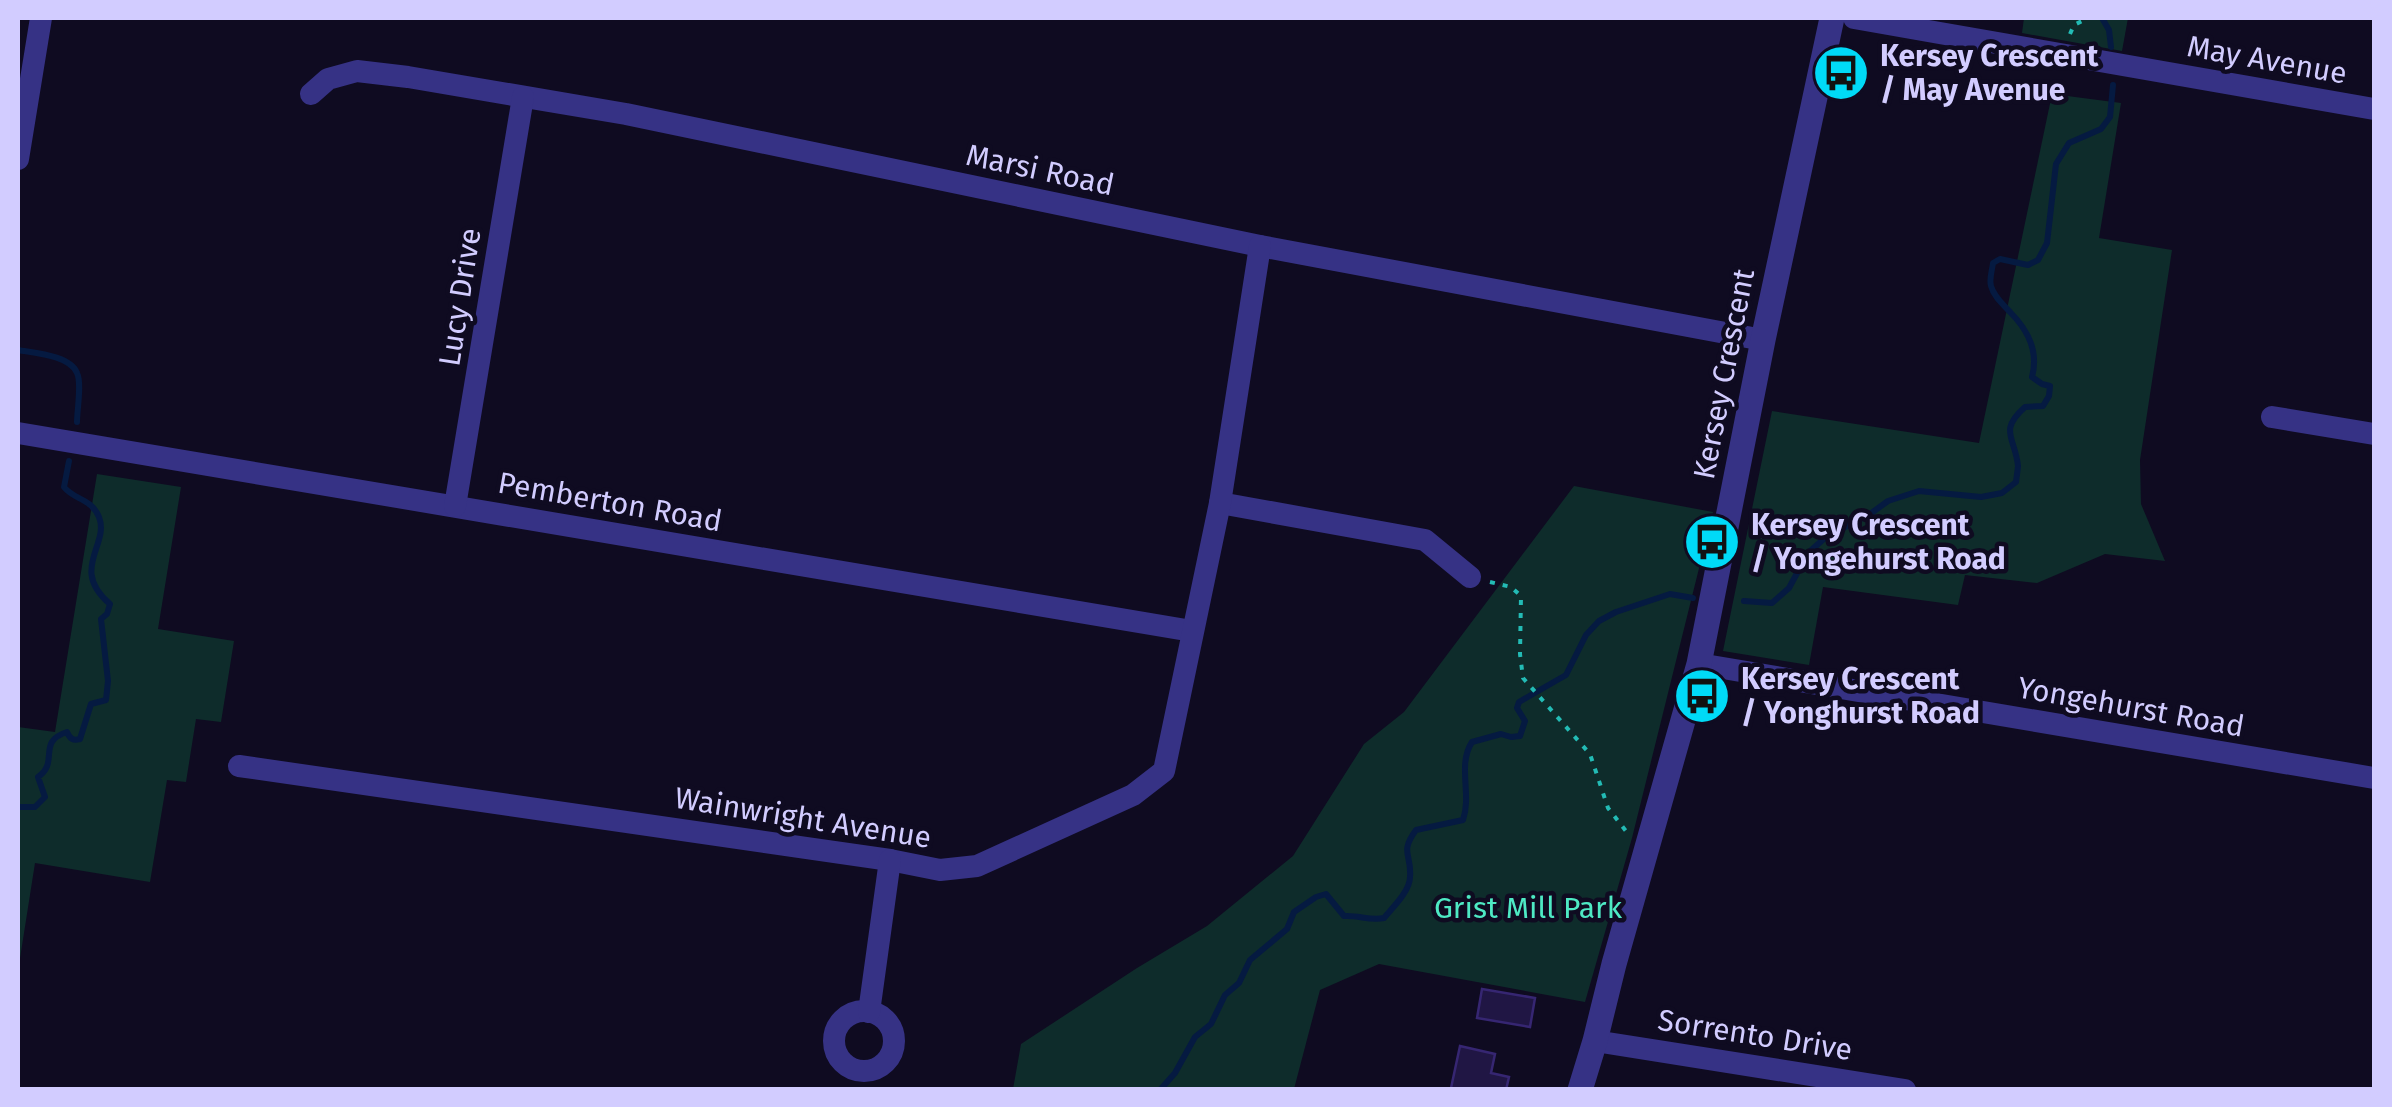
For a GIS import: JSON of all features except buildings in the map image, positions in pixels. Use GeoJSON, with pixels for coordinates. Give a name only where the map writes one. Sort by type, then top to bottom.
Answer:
{"type":"FeatureCollection","features":[{"type":"Feature","properties":{"kind":"street"},"geometry":{"type":"LineString","coordinates":[[18,159],[41,18]]}},
{"type":"Feature","properties":{"kind":"street","name":"Kersey Crescent"},"geometry":{"type":"LineString","coordinates":[[1580,1090],[1699,664],[1832,18]]}},
{"type":"Feature","properties":{"kind":"street","name":"May Avenue"},"geometry":{"type":"LineString","coordinates":[[1854,18],[2374,109]]}},
{"type":"Feature","properties":{"kind":"street","name":"Marsi Road"},"geometry":{"type":"LineString","coordinates":[[311,94],[328,78],[357,71],[626,114],[1260,246],[1763,340]]}},
{"type":"Feature","properties":{"kind":"street","name":"Lucy Drive"},"geometry":{"type":"LineString","coordinates":[[455,506],[523,97]]}},
{"type":"Feature","properties":{"kind":"street","name":"Wainwright Avenue"},"geometry":{"type":"LineString","coordinates":[[239,766],[940,870],[977,866],[1133,796],[1164,771],[1220,503],[1260,246]]}},
{"type":"Feature","properties":{"kind":"street"},"geometry":{"type":"LineString","coordinates":[[2272,417],[2374,434]]}},
{"type":"Feature","properties":{"kind":"street","name":"Pemberton Road"},"geometry":{"type":"LineString","coordinates":[[18,432],[1192,630]]}},
{"type":"Feature","properties":{"kind":"street"},"geometry":{"type":"LineString","coordinates":[[1220,503],[1424,540],[1470,577]]}},
{"type":"Feature","properties":{"kind":"street","name":"Yongehurst Road"},"geometry":{"type":"LineString","coordinates":[[1699,664],[2374,778]]}},
{"type":"Feature","properties":{"kind":"street"},"geometry":{"type":"LineString","coordinates":[[869,1012],[890,860]]}},
{"type":"Feature","properties":{"kind":"street","name":"Sorrento Drive"},"geometry":{"type":"LineString","coordinates":[[1595,1041],[1905,1090]]}},
{"type":"Feature","properties":{"kind":"path"},"geometry":{"type":"LineString","coordinates":[[2074,25],[2088,18]]}},
{"type":"Feature","properties":{"kind":"path"},"geometry":{"type":"LineString","coordinates":[[1470,577],[1511,587],[1521,596],[1522,678],[1590,754],[1608,808],[1632,838]]}},
{"type":"Feature","properties":{"kind":"green space"},"geometry":{"type":"Polygon","coordinates":[[[2024,18],[2128,18],[2122,51],[2022,33],[2024,18]]]}},
{"type":"Feature","properties":{"kind":"green space"},"geometry":{"type":"Polygon","coordinates":[[[2052,94],[2121,103],[2099,238],[2172,250],[2140,460],[2141,504],[2165,561],[2105,554],[2037,583],[1965,575],[1958,605],[1823,587],[1809,665],[1723,651],[1772,411],[1979,443],[2052,94]]]}},
{"type":"Feature","properties":{"kind":"green space"},"geometry":{"type":"Polygon","coordinates":[[[97,474],[181,487],[158,629],[234,641],[221,722],[196,719],[186,782],[167,780],[150,882],[35,863],[18,971],[18,727],[55,732],[97,474]]]}},
{"type":"Feature","properties":{"kind":"green space","name":"Grist Mill Park"},"geometry":{"type":"Polygon","coordinates":[[[1574,486],[1713,512],[1632,838],[1585,1002],[1379,964],[1320,990],[1294,1089],[1013,1089],[1021,1044],[1207,926],[1293,856],[1364,744],[1404,712],[1574,486]]]}},
{"type":"Feature","properties":{"kind":"waterway"},"geometry":{"type":"LineString","coordinates":[[2102,18],[2109,30],[2111,47]]}},
{"type":"Feature","properties":{"kind":"waterway"},"geometry":{"type":"LineString","coordinates":[[1744,601],[1772,603],[1789,588],[1808,553],[1826,537],[1888,501],[1919,491],[1981,497],[2002,493],[2016,482],[2018,466],[2010,435],[2012,422],[2025,407],[2043,406],[2050,386],[2032,377],[2034,358],[2030,342],[1992,290],[1993,263],[2000,259],[2028,265],[2038,260],[2047,243],[2056,164],[2069,143],[2101,129],[2110,117],[2113,85]]}},
{"type":"Feature","properties":{"kind":"waterway"},"geometry":{"type":"LineString","coordinates":[[18,350],[51,356],[73,367],[79,383],[77,422]]}},
{"type":"Feature","properties":{"kind":"waterway"},"geometry":{"type":"LineString","coordinates":[[18,807],[35,807],[45,797],[38,777],[47,765],[52,741],[67,732],[72,739],[80,739],[91,704],[106,700],[108,681],[101,619],[110,604],[98,591],[91,568],[101,527],[92,506],[64,487],[69,461]]}},
{"type":"Feature","properties":{"kind":"waterway"},"geometry":{"type":"LineString","coordinates":[[1160,1090],[1175,1073],[1195,1037],[1211,1024],[1225,995],[1239,983],[1250,960],[1287,929],[1294,912],[1326,894],[1344,916],[1384,918],[1407,888],[1407,849],[1416,830],[1463,820],[1466,760],[1472,742],[1501,734],[1520,736],[1525,721],[1517,708],[1519,702],[1566,675],[1586,635],[1599,621],[1670,594],[1693,598]]}},
{"type":"Feature","properties":{"kind":"place","name":"Kersey Crescent / May Avenue"},"geometry":{"type":"Point","coordinates":[1841,73]}},
{"type":"Feature","properties":{"kind":"place","name":"Kersey Crescent / Yongehurst Road"},"geometry":{"type":"Point","coordinates":[1712,542]}},
{"type":"Feature","properties":{"kind":"place","name":"Kersey Crescent / Yonghurst Road"},"geometry":{"type":"Point","coordinates":[1702,696]}}]}
